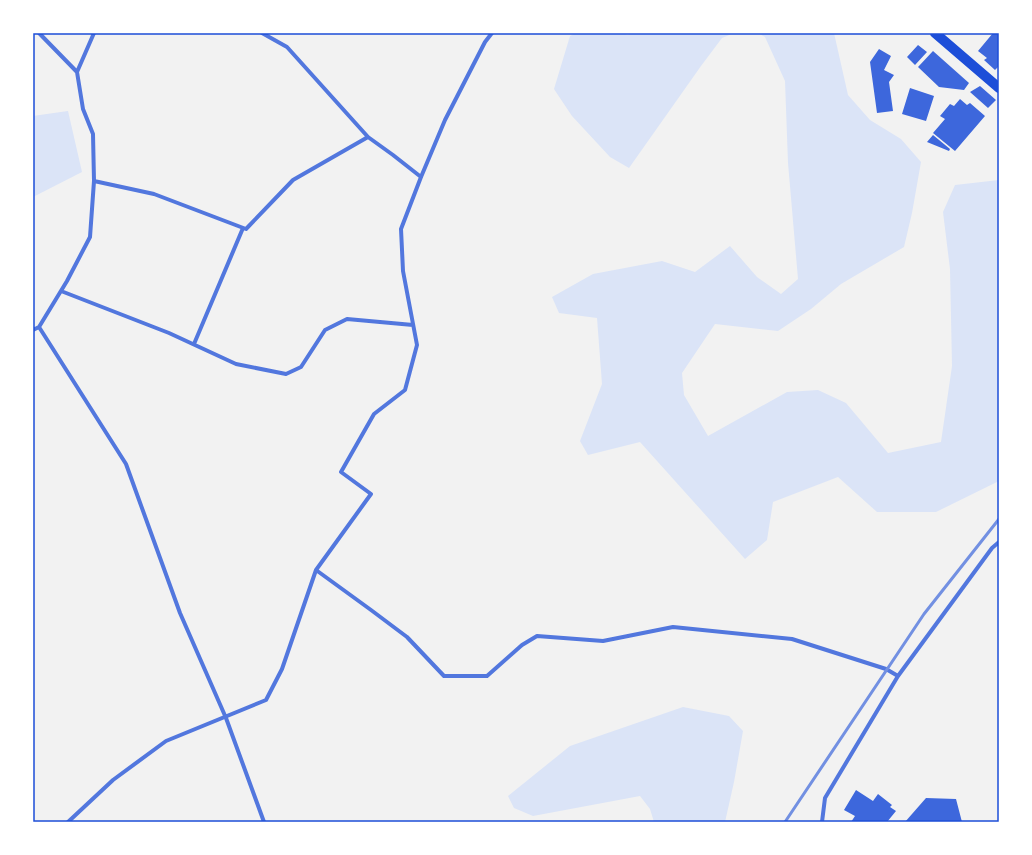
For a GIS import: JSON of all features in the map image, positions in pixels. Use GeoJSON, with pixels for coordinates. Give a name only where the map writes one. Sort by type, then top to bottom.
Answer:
{"type":"FeatureCollection","features":[{"type":"Feature","properties":{"kind":"main road"},"geometry":{"type":"LineString","coordinates":[[935,33],[999,88]]}},
{"type":"Feature","properties":{"kind":"street"},"geometry":{"type":"LineString","coordinates":[[33,330],[39,327],[61,291],[90,237],[94,181],[93,134],[84,109],[77,72],[39,33]]}},
{"type":"Feature","properties":{"kind":"street"},"geometry":{"type":"LineString","coordinates":[[77,72],[94,33]]}},
{"type":"Feature","properties":{"kind":"street"},"geometry":{"type":"LineString","coordinates":[[262,33],[288,47],[368,137],[421,177]]}},
{"type":"Feature","properties":{"kind":"street"},"geometry":{"type":"LineString","coordinates":[[68,822],[113,780],[166,741],[226,718],[266,700],[282,669],[316,570],[371,494],[341,472],[374,414],[405,390],[417,344],[403,271],[401,229],[445,120],[485,42],[492,33]]}},
{"type":"Feature","properties":{"kind":"street"},"geometry":{"type":"LineString","coordinates":[[94,181],[154,194],[246,229],[293,180],[368,137]]}},
{"type":"Feature","properties":{"kind":"street"},"geometry":{"type":"LineString","coordinates":[[194,344],[243,228]]}},
{"type":"Feature","properties":{"kind":"street"},"geometry":{"type":"LineString","coordinates":[[61,291],[169,333],[236,364],[286,374],[301,367],[325,330],[347,319],[414,325]]}},
{"type":"Feature","properties":{"kind":"street"},"geometry":{"type":"LineString","coordinates":[[39,327],[126,464],[180,613],[226,718],[264,822]]}},
{"type":"Feature","properties":{"kind":"street"},"geometry":{"type":"LineString","coordinates":[[822,822],[825,798],[898,676],[992,548],[999,542]]}},
{"type":"Feature","properties":{"kind":"street"},"geometry":{"type":"LineString","coordinates":[[316,570],[407,638],[444,676],[487,676],[522,645],[538,636],[603,641],[673,627],[792,639],[886,669],[898,676]]}},
{"type":"Feature","properties":{"kind":"shaded area"},"geometry":{"type":"Polygon","coordinates":[[[576,33],[623,33],[628,35],[630,33],[734,33],[722,38],[629,168],[610,157],[572,116],[554,89],[570,36],[576,33]]]}},
{"type":"Feature","properties":{"kind":"shaded area"},"geometry":{"type":"Polygon","coordinates":[[[758,33],[834,33],[848,95],[870,120],[901,139],[921,162],[912,213],[904,247],[841,284],[811,309],[778,331],[715,324],[682,373],[684,395],[708,436],[787,392],[818,390],[846,403],[888,453],[941,442],[952,366],[950,269],[943,212],[955,185],[999,180],[999,481],[936,512],[877,512],[838,477],[773,502],[767,540],[745,559],[640,442],[588,455],[580,441],[602,384],[597,318],[559,313],[552,297],[593,274],[662,261],[695,272],[730,246],[757,277],[781,294],[798,279],[788,163],[785,81],[765,37],[758,33]]]}},
{"type":"Feature","properties":{"kind":"shaded area"},"geometry":{"type":"Polygon","coordinates":[[[68,111],[82,172],[33,197],[33,116],[68,111]]]}},
{"type":"Feature","properties":{"kind":"shaded area"},"geometry":{"type":"Polygon","coordinates":[[[683,707],[729,716],[743,731],[725,822],[654,822],[650,809],[640,796],[533,816],[514,808],[508,796],[570,746],[683,707]]]}},
{"type":"Feature","properties":{"kind":"building"},"geometry":{"type":"Polygon","coordinates":[[[993,33],[999,33],[999,66],[995,70],[984,60],[987,58],[978,51],[993,33]]]}},
{"type":"Feature","properties":{"kind":"building"},"geometry":{"type":"Polygon","coordinates":[[[918,45],[927,52],[915,65],[907,57],[918,45]]]}},
{"type":"Feature","properties":{"kind":"building"},"geometry":{"type":"Polygon","coordinates":[[[879,49],[891,56],[884,70],[894,75],[889,82],[893,111],[877,113],[870,62],[879,49]]]}},
{"type":"Feature","properties":{"kind":"building"},"geometry":{"type":"Polygon","coordinates":[[[933,51],[969,83],[964,90],[939,87],[918,67],[933,51]]]}},
{"type":"Feature","properties":{"kind":"building"},"geometry":{"type":"Polygon","coordinates":[[[980,86],[996,100],[988,108],[970,92],[980,86]]]}},
{"type":"Feature","properties":{"kind":"building"},"geometry":{"type":"Polygon","coordinates":[[[910,88],[934,96],[926,121],[902,114],[910,88]]]}},
{"type":"Feature","properties":{"kind":"building"},"geometry":{"type":"Polygon","coordinates":[[[960,99],[967,105],[970,103],[985,116],[955,151],[933,133],[945,119],[940,116],[950,104],[954,106],[960,99]]]}},
{"type":"Feature","properties":{"kind":"building"},"geometry":{"type":"Polygon","coordinates":[[[933,135],[950,149],[949,151],[927,142],[933,135]]]}},
{"type":"Feature","properties":{"kind":"building"},"geometry":{"type":"Polygon","coordinates":[[[856,790],[873,801],[878,794],[892,805],[890,807],[896,811],[887,822],[851,822],[855,816],[844,810],[856,790]]]}},
{"type":"Feature","properties":{"kind":"building"},"geometry":{"type":"Polygon","coordinates":[[[926,798],[956,799],[962,822],[905,822],[926,798]]]}},
{"type":"Feature","properties":{"kind":"railway"},"geometry":{"type":"LineString","coordinates":[[785,822],[924,614],[999,519]]}}]}
